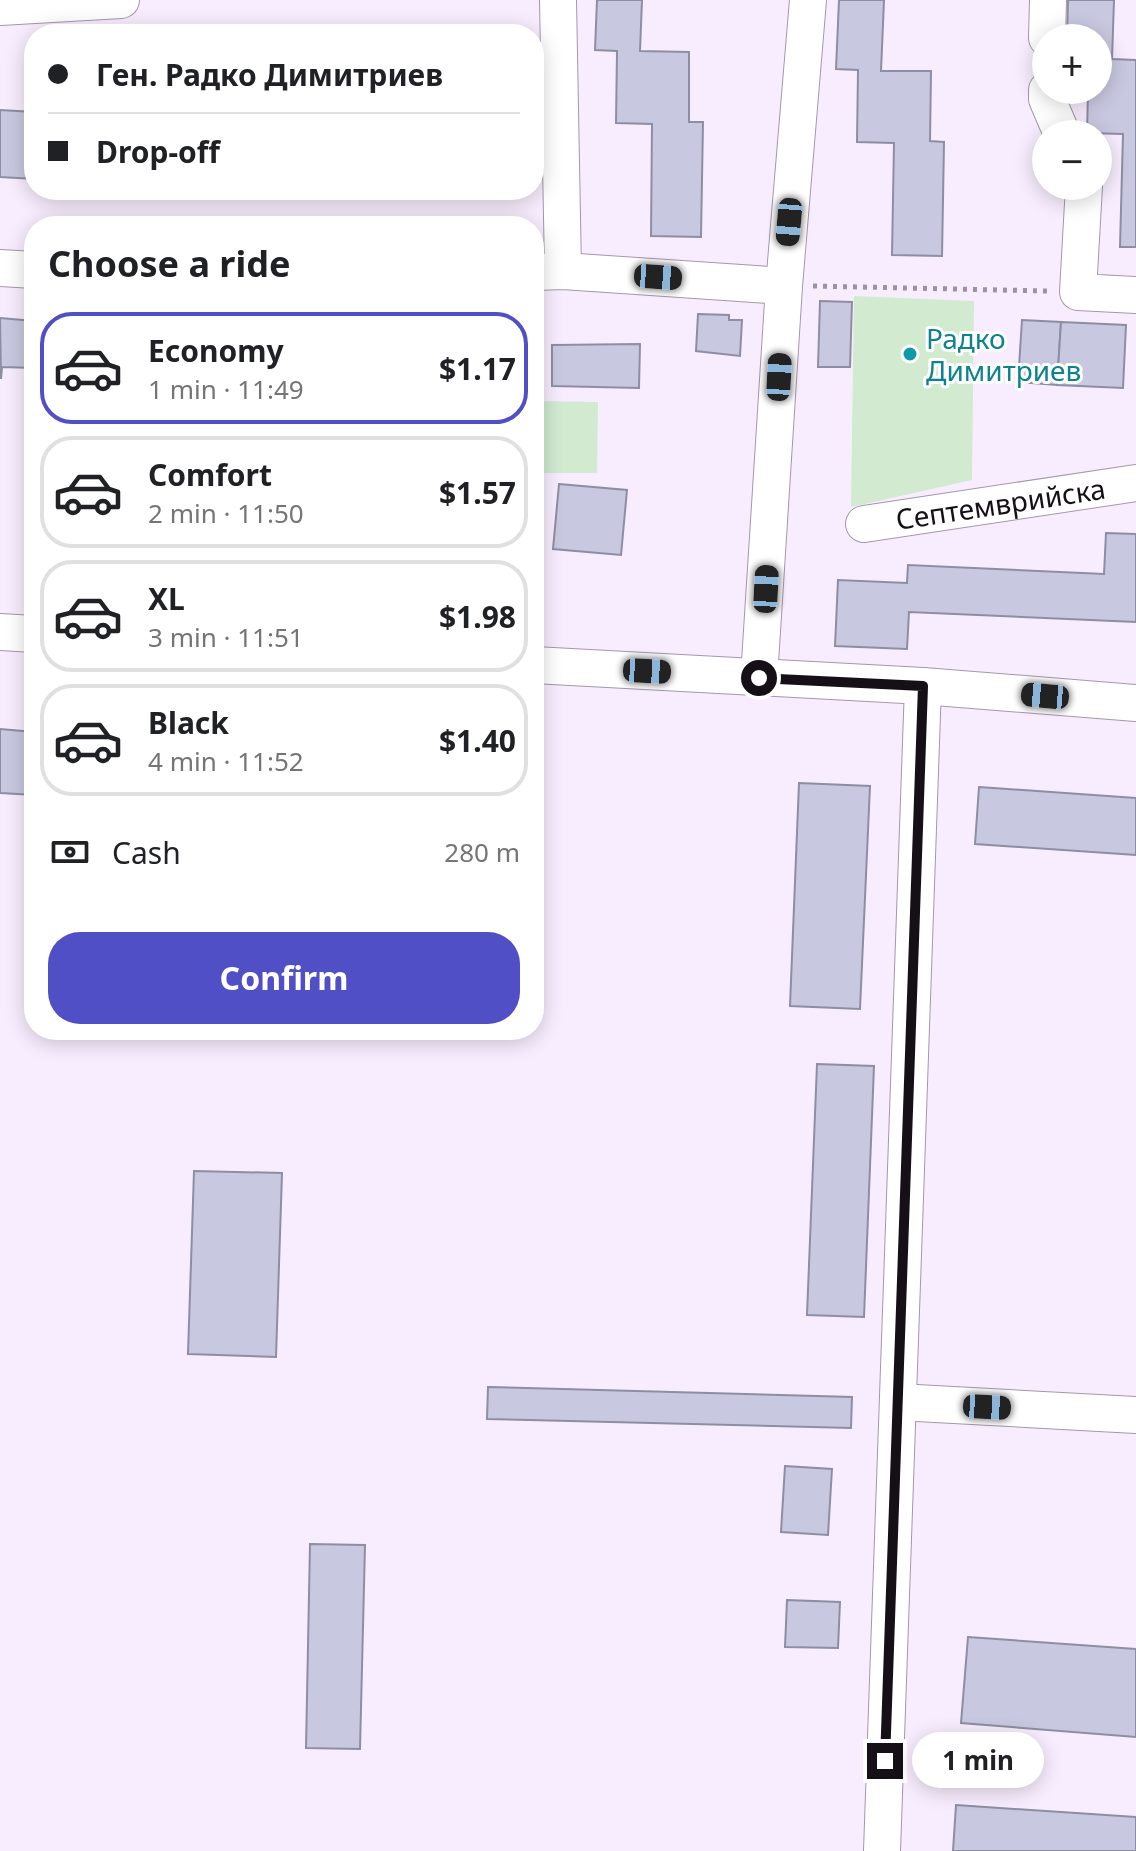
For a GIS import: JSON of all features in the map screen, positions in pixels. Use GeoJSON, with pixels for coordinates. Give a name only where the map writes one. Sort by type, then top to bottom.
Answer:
{"type":"FeatureCollection","features":[{"type":"Feature","properties":{"kind":"street"},"geometry":{"type":"LineString","coordinates":[[0,7],[121,0]]}},
{"type":"Feature","properties":{"kind":"street"},"geometry":{"type":"LineString","coordinates":[[558,0],[548,272],[784,286]]}},
{"type":"Feature","properties":{"kind":"street"},"geometry":{"type":"LineString","coordinates":[[759,678],[784,286],[808,0]]}},
{"type":"Feature","properties":{"kind":"street"},"geometry":{"type":"LineString","coordinates":[[1047,24],[1048,0]]}},
{"type":"Feature","properties":{"kind":"street"},"geometry":{"type":"LineString","coordinates":[[1083,200],[1078,292],[1136,295]]}},
{"type":"Feature","properties":{"kind":"street"},"geometry":{"type":"LineString","coordinates":[[0,268],[24,269]]}},
{"type":"Feature","properties":{"kind":"street","name":"Септемврийска"},"geometry":{"type":"LineString","coordinates":[[864,524],[1136,483]]}},
{"type":"Feature","properties":{"kind":"street"},"geometry":{"type":"LineString","coordinates":[[0,632],[24,633]]}},
{"type":"Feature","properties":{"kind":"street"},"geometry":{"type":"LineString","coordinates":[[544,666],[923,686],[1136,703]]}},
{"type":"Feature","properties":{"kind":"street"},"geometry":{"type":"LineString","coordinates":[[882,1851],[923,686]]}},
{"type":"Feature","properties":{"kind":"street"},"geometry":{"type":"LineString","coordinates":[[898,1402],[1136,1415]]}},
{"type":"Feature","properties":{"kind":"path"},"geometry":{"type":"LineString","coordinates":[[784,286],[1078,292]]}},
{"type":"Feature","properties":{"kind":"green space"},"geometry":{"type":"Polygon","coordinates":[[[854,296],[974,301],[972,480],[851,507],[854,296]]]}},
{"type":"Feature","properties":{"kind":"green space"},"geometry":{"type":"Polygon","coordinates":[[[544,401],[598,402],[597,473],[544,473],[544,401]]]}},
{"type":"Feature","properties":{"kind":"building"},"geometry":{"type":"Polygon","coordinates":[[[597,0],[642,0],[640,51],[689,52],[689,122],[703,122],[701,237],[651,236],[652,124],[616,123],[617,51],[595,50],[597,0]]]}},
{"type":"Feature","properties":{"kind":"building"},"geometry":{"type":"Polygon","coordinates":[[[839,0],[884,0],[881,71],[931,71],[930,141],[944,142],[942,256],[892,255],[894,143],[857,142],[858,70],[836,69],[839,0]]]}},
{"type":"Feature","properties":{"kind":"building"},"geometry":{"type":"Polygon","coordinates":[[[1068,0],[1114,0],[1112,59],[1112,24],[1067,24],[1068,0]]]}},
{"type":"Feature","properties":{"kind":"building"},"geometry":{"type":"Polygon","coordinates":[[[1112,59],[1136,60],[1136,247],[1120,247],[1123,134],[1112,134],[1112,120],[1087,120],[1088,104],[1112,104],[1112,59]]]}},
{"type":"Feature","properties":{"kind":"building"},"geometry":{"type":"Polygon","coordinates":[[[0,110],[24,111],[24,178],[0,177],[0,110]]]}},
{"type":"Feature","properties":{"kind":"building"},"geometry":{"type":"Polygon","coordinates":[[[820,301],[852,302],[850,367],[818,367],[820,301]]]}},
{"type":"Feature","properties":{"kind":"building"},"geometry":{"type":"Polygon","coordinates":[[[698,314],[729,315],[729,320],[742,320],[740,356],[696,351],[698,314]]]}},
{"type":"Feature","properties":{"kind":"building"},"geometry":{"type":"Polygon","coordinates":[[[0,318],[24,320],[24,368],[2,367],[1,379],[0,318]]]}},
{"type":"Feature","properties":{"kind":"building"},"geometry":{"type":"Polygon","coordinates":[[[1022,320],[1061,322],[1057,385],[1018,382],[1022,320]]]}},
{"type":"Feature","properties":{"kind":"building"},"geometry":{"type":"Polygon","coordinates":[[[1061,322],[1126,325],[1123,388],[1057,385],[1061,322]]]}},
{"type":"Feature","properties":{"kind":"building"},"geometry":{"type":"Polygon","coordinates":[[[640,344],[639,388],[552,386],[552,345],[640,344]]]}},
{"type":"Feature","properties":{"kind":"building"},"geometry":{"type":"Polygon","coordinates":[[[559,484],[627,490],[621,555],[553,549],[559,484]]]}},
{"type":"Feature","properties":{"kind":"building"},"geometry":{"type":"Polygon","coordinates":[[[1106,533],[1136,534],[1136,622],[909,612],[907,649],[835,646],[838,580],[907,583],[908,565],[1104,574],[1106,533]]]}},
{"type":"Feature","properties":{"kind":"building"},"geometry":{"type":"Polygon","coordinates":[[[0,729],[24,731],[24,794],[0,793],[0,729]]]}},
{"type":"Feature","properties":{"kind":"building"},"geometry":{"type":"Polygon","coordinates":[[[799,783],[870,786],[860,1009],[790,1006],[799,783]]]}},
{"type":"Feature","properties":{"kind":"building"},"geometry":{"type":"Polygon","coordinates":[[[979,787],[1136,798],[1136,855],[975,844],[979,787]]]}},
{"type":"Feature","properties":{"kind":"building"},"geometry":{"type":"Polygon","coordinates":[[[817,1064],[874,1066],[864,1317],[807,1315],[817,1064]]]}},
{"type":"Feature","properties":{"kind":"building"},"geometry":{"type":"Polygon","coordinates":[[[194,1171],[282,1173],[276,1357],[188,1354],[194,1171]]]}},
{"type":"Feature","properties":{"kind":"building"},"geometry":{"type":"Polygon","coordinates":[[[488,1387],[852,1397],[851,1428],[487,1419],[488,1387]]]}},
{"type":"Feature","properties":{"kind":"building"},"geometry":{"type":"Polygon","coordinates":[[[785,1466],[832,1469],[828,1535],[781,1532],[785,1466]]]}},
{"type":"Feature","properties":{"kind":"building"},"geometry":{"type":"Polygon","coordinates":[[[310,1544],[365,1545],[360,1749],[306,1748],[310,1544]]]}},
{"type":"Feature","properties":{"kind":"building"},"geometry":{"type":"Polygon","coordinates":[[[787,1600],[840,1602],[838,1648],[785,1647],[787,1600]]]}},
{"type":"Feature","properties":{"kind":"building"},"geometry":{"type":"Polygon","coordinates":[[[968,1637],[1136,1649],[1136,1737],[961,1723],[968,1637]]]}},
{"type":"Feature","properties":{"kind":"building"},"geometry":{"type":"Polygon","coordinates":[[[956,1805],[1136,1817],[1136,1851],[953,1851],[956,1805]]]}},
{"type":"Feature","properties":{"kind":"place","name":"Радко Димитриев"},"geometry":{"type":"Point","coordinates":[910,354]}},
{"type":"Feature","properties":{"kind":"route"},"geometry":{"type":"LineString","coordinates":[[759,678],[923,686],[885,1761]]}}]}
